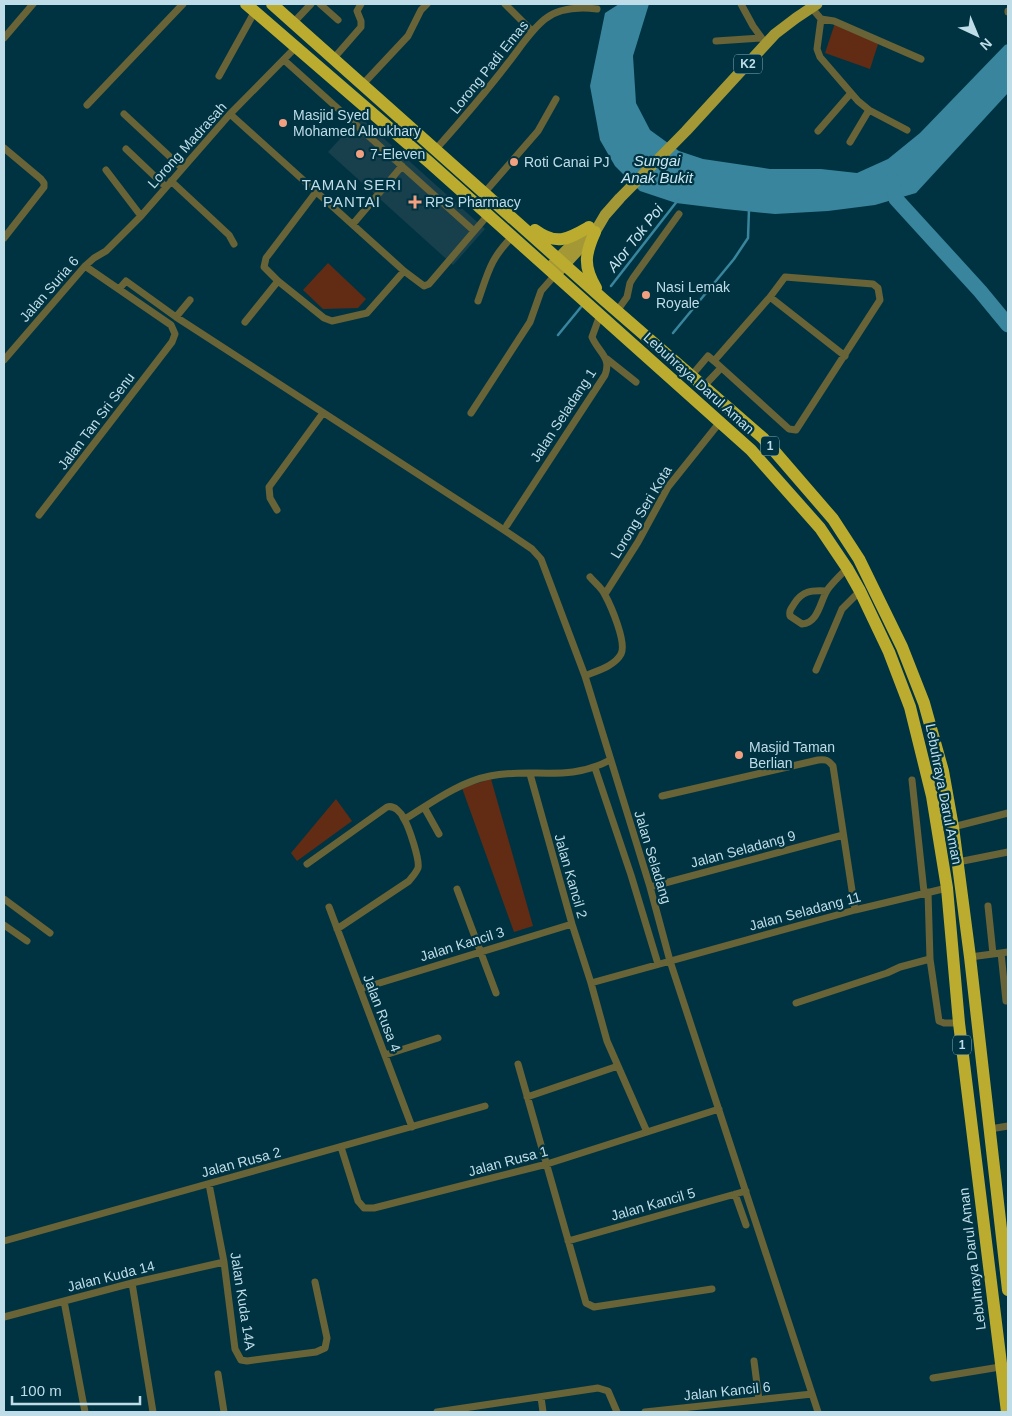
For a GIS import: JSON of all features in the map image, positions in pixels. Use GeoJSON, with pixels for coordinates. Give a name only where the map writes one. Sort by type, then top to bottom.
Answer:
{"type":"FeatureCollection","features":[{"type":"Feature","properties":{"kind":"highway","name":"Lebuhraya Darul Aman"},"geometry":{"type":"LineString","coordinates":[[277,5],[603,299],[763,438],[833,519],[859,559],[902,647],[924,703],[943,771],[953,827],[970,957],[1006,1256],[1008,1290]]}},
{"type":"Feature","properties":{"kind":"highway","name":"Lebuhraya Darul Aman"},"geometry":{"type":"LineString","coordinates":[[251,8],[488,215],[751,450],[798,500],[820,528],[860,591],[889,652],[910,707],[927,771],[947,888],[959,1023],[1007,1412]]}},
{"type":"Feature","properties":{"kind":"highway"},"geometry":{"type":"LineString","coordinates":[[514,218],[527,224],[545,237],[554,240],[565,240],[592,230]]}},
{"type":"Feature","properties":{"kind":"highway"},"geometry":{"type":"LineString","coordinates":[[592,230],[586,265],[588,274],[603,299]]}},
{"type":"Feature","properties":{"kind":"main road","name":"K2"},"geometry":{"type":"LineString","coordinates":[[551,272],[686,131],[763,41],[814,5]]}},
{"type":"Feature","properties":{"kind":"street"},"geometry":{"type":"LineString","coordinates":[[4,38],[33,4]]}},
{"type":"Feature","properties":{"kind":"street"},"geometry":{"type":"LineString","coordinates":[[87,105],[183,4]]}},
{"type":"Feature","properties":{"kind":"street"},"geometry":{"type":"LineString","coordinates":[[294,22],[311,4]]}},
{"type":"Feature","properties":{"kind":"street"},"geometry":{"type":"LineString","coordinates":[[320,4],[338,20]]}},
{"type":"Feature","properties":{"kind":"street"},"geometry":{"type":"LineString","coordinates":[[334,58],[360,29],[361,21],[357,11],[361,4]]}},
{"type":"Feature","properties":{"kind":"street"},"geometry":{"type":"LineString","coordinates":[[363,84],[408,36],[421,10],[427,4]]}},
{"type":"Feature","properties":{"kind":"street"},"geometry":{"type":"LineString","coordinates":[[505,4],[532,31]]}},
{"type":"Feature","properties":{"kind":"street"},"geometry":{"type":"LineString","coordinates":[[557,12],[559,4]]}},
{"type":"Feature","properties":{"kind":"street"},"geometry":{"type":"LineString","coordinates":[[740,4],[763,41]]}},
{"type":"Feature","properties":{"kind":"street"},"geometry":{"type":"LineString","coordinates":[[814,5],[821,19],[818,54],[851,93],[870,110],[907,130]]}},
{"type":"Feature","properties":{"kind":"street"},"geometry":{"type":"LineString","coordinates":[[219,76],[251,8]]}},
{"type":"Feature","properties":{"kind":"street","name":"Lorong Padi Emas"},"geometry":{"type":"LineString","coordinates":[[436,149],[508,64],[532,31],[546,18],[557,12],[587,8],[597,9]]}},
{"type":"Feature","properties":{"kind":"street"},"geometry":{"type":"LineString","coordinates":[[821,19],[834,21],[921,59]]}},
{"type":"Feature","properties":{"kind":"street"},"geometry":{"type":"LineString","coordinates":[[716,41],[763,41]]}},
{"type":"Feature","properties":{"kind":"street","name":"Lorong Madrasah"},"geometry":{"type":"LineString","coordinates":[[94,258],[106,251],[141,216],[230,114],[296,46]]}},
{"type":"Feature","properties":{"kind":"street"},"geometry":{"type":"LineString","coordinates":[[284,60],[474,231]]}},
{"type":"Feature","properties":{"kind":"street"},"geometry":{"type":"LineString","coordinates":[[818,130],[851,93]]}},
{"type":"Feature","properties":{"kind":"street"},"geometry":{"type":"LineString","coordinates":[[485,192],[538,131],[556,99]]}},
{"type":"Feature","properties":{"kind":"street"},"geometry":{"type":"LineString","coordinates":[[850,142],[870,110]]}},
{"type":"Feature","properties":{"kind":"street"},"geometry":{"type":"LineString","coordinates":[[124,114],[182,168]]}},
{"type":"Feature","properties":{"kind":"street"},"geometry":{"type":"LineString","coordinates":[[230,114],[419,284],[427,286],[488,215]]}},
{"type":"Feature","properties":{"kind":"street"},"geometry":{"type":"LineString","coordinates":[[4,148],[41,179],[44,184],[42,191],[4,238]]}},
{"type":"Feature","properties":{"kind":"street"},"geometry":{"type":"LineString","coordinates":[[126,149],[229,235],[234,244]]}},
{"type":"Feature","properties":{"kind":"street"},"geometry":{"type":"LineString","coordinates":[[353,224],[402,166]]}},
{"type":"Feature","properties":{"kind":"street"},"geometry":{"type":"LineString","coordinates":[[106,170],[141,216]]}},
{"type":"Feature","properties":{"kind":"street"},"geometry":{"type":"LineString","coordinates":[[316,192],[266,258],[264,267],[278,281],[324,318],[336,320],[367,313],[404,271]]}},
{"type":"Feature","properties":{"kind":"street"},"geometry":{"type":"LineString","coordinates":[[617,310],[627,297],[633,278],[679,214]]}},
{"type":"Feature","properties":{"kind":"street"},"geometry":{"type":"LineString","coordinates":[[478,301],[494,259],[499,250],[512,237]]}},
{"type":"Feature","properties":{"kind":"street","name":"Jalan Suria 6"},"geometry":{"type":"LineString","coordinates":[[4,360],[94,258]]}},
{"type":"Feature","properties":{"kind":"street"},"geometry":{"type":"LineString","coordinates":[[85,266],[119,289]]}},
{"type":"Feature","properties":{"kind":"street"},"geometry":{"type":"LineString","coordinates":[[471,413],[530,322],[541,291],[551,272]]}},
{"type":"Feature","properties":{"kind":"street"},"geometry":{"type":"LineString","coordinates":[[692,375],[711,359],[770,297],[785,277],[872,284],[878,288],[880,300],[798,427],[793,430],[711,359]]}},
{"type":"Feature","properties":{"kind":"street","name":"Jalan Seladang"},"geometry":{"type":"LineString","coordinates":[[119,289],[126,281],[176,317],[501,528],[537,554],[544,565],[585,676],[650,887],[670,960],[818,1412]]}},
{"type":"Feature","properties":{"kind":"street"},"geometry":{"type":"LineString","coordinates":[[245,322],[278,281]]}},
{"type":"Feature","properties":{"kind":"street","name":"Jalan Tan Sri Senu"},"geometry":{"type":"LineString","coordinates":[[39,515],[172,342],[175,334],[171,325],[119,289]]}},
{"type":"Feature","properties":{"kind":"street"},"geometry":{"type":"LineString","coordinates":[[770,297],[845,356]]}},
{"type":"Feature","properties":{"kind":"street"},"geometry":{"type":"LineString","coordinates":[[176,317],[190,300]]}},
{"type":"Feature","properties":{"kind":"street","name":"Jalan Seladang 1"},"geometry":{"type":"LineString","coordinates":[[507,525],[605,375],[608,364],[606,358],[592,338],[600,315]]}},
{"type":"Feature","properties":{"kind":"street"},"geometry":{"type":"LineString","coordinates":[[606,358],[636,382]]}},
{"type":"Feature","properties":{"kind":"street"},"geometry":{"type":"LineString","coordinates":[[704,386],[721,368]]}},
{"type":"Feature","properties":{"kind":"street"},"geometry":{"type":"LineString","coordinates":[[277,510],[270,498],[269,488],[323,413]]}},
{"type":"Feature","properties":{"kind":"street","name":"Lorong Seri Kota"},"geometry":{"type":"LineString","coordinates":[[605,594],[638,542],[671,482],[720,422]]}},
{"type":"Feature","properties":{"kind":"street"},"geometry":{"type":"LineString","coordinates":[[826,590],[808,591],[801,595],[790,609],[790,616],[802,624],[808,623],[820,608],[826,590],[847,568]]}},
{"type":"Feature","properties":{"kind":"street"},"geometry":{"type":"LineString","coordinates":[[585,676],[610,665],[622,653],[621,635],[605,594],[590,577]]}},
{"type":"Feature","properties":{"kind":"street"},"geometry":{"type":"LineString","coordinates":[[816,670],[842,609],[860,591]]}},
{"type":"Feature","properties":{"kind":"street"},"geometry":{"type":"LineString","coordinates":[[662,796],[818,760],[825,759],[829,761],[833,766],[855,910]]}},
{"type":"Feature","properties":{"kind":"street"},"geometry":{"type":"LineString","coordinates":[[405,819],[457,788],[482,778],[501,774],[579,773],[595,768],[610,760]]}},
{"type":"Feature","properties":{"kind":"street"},"geometry":{"type":"LineString","coordinates":[[595,768],[631,875],[658,964]]}},
{"type":"Feature","properties":{"kind":"street","name":"Jalan Kancil 2"},"geometry":{"type":"LineString","coordinates":[[530,774],[572,924],[592,983],[605,1035],[647,1132]]}},
{"type":"Feature","properties":{"kind":"street"},"geometry":{"type":"LineString","coordinates":[[912,780],[926,892],[930,959],[938,1021],[959,1023]]}},
{"type":"Feature","properties":{"kind":"street"},"geometry":{"type":"LineString","coordinates":[[307,864],[386,807],[394,807],[405,819],[418,860],[418,868],[415,874],[409,881],[337,929]]}},
{"type":"Feature","properties":{"kind":"street"},"geometry":{"type":"LineString","coordinates":[[424,807],[439,834]]}},
{"type":"Feature","properties":{"kind":"street"},"geometry":{"type":"LineString","coordinates":[[953,827],[1008,812]]}},
{"type":"Feature","properties":{"kind":"street","name":"Jalan Seladang 9"},"geometry":{"type":"LineString","coordinates":[[650,887],[843,835]]}},
{"type":"Feature","properties":{"kind":"street"},"geometry":{"type":"LineString","coordinates":[[958,862],[1008,852]]}},
{"type":"Feature","properties":{"kind":"street","name":"Jalan Seladang 11"},"geometry":{"type":"LineString","coordinates":[[670,960],[855,910],[947,888]]}},
{"type":"Feature","properties":{"kind":"street"},"geometry":{"type":"LineString","coordinates":[[457,889],[496,994]]}},
{"type":"Feature","properties":{"kind":"street"},"geometry":{"type":"LineString","coordinates":[[4,899],[50,933]]}},
{"type":"Feature","properties":{"kind":"street"},"geometry":{"type":"LineString","coordinates":[[988,906],[1001,953],[1006,1001]]}},
{"type":"Feature","properties":{"kind":"street","name":"Jalan Rusa 4"},"geometry":{"type":"LineString","coordinates":[[329,907],[412,1127]]}},
{"type":"Feature","properties":{"kind":"street","name":"Jalan Kancil 3"},"geometry":{"type":"LineString","coordinates":[[360,988],[572,924]]}},
{"type":"Feature","properties":{"kind":"street"},"geometry":{"type":"LineString","coordinates":[[4,925],[27,941]]}},
{"type":"Feature","properties":{"kind":"street"},"geometry":{"type":"LineString","coordinates":[[970,957],[1001,953]]}},
{"type":"Feature","properties":{"kind":"street"},"geometry":{"type":"LineString","coordinates":[[796,1003],[900,967],[930,959]]}},
{"type":"Feature","properties":{"kind":"street"},"geometry":{"type":"LineString","coordinates":[[592,983],[670,960]]}},
{"type":"Feature","properties":{"kind":"street"},"geometry":{"type":"LineString","coordinates":[[384,1055],[438,1038]]}},
{"type":"Feature","properties":{"kind":"street"},"geometry":{"type":"LineString","coordinates":[[518,1064],[583,1298],[589,1306],[594,1307],[712,1289]]}},
{"type":"Feature","properties":{"kind":"street"},"geometry":{"type":"LineString","coordinates":[[527,1097],[618,1066]]}},
{"type":"Feature","properties":{"kind":"street","name":"Jalan Rusa 2"},"geometry":{"type":"LineString","coordinates":[[4,1241],[485,1106]]}},
{"type":"Feature","properties":{"kind":"street","name":"Jalan Rusa 1"},"geometry":{"type":"LineString","coordinates":[[341,1147],[358,1201],[364,1208],[374,1208],[547,1164],[719,1109]]}},
{"type":"Feature","properties":{"kind":"street"},"geometry":{"type":"LineString","coordinates":[[990,1129],[1008,1126]]}},
{"type":"Feature","properties":{"kind":"street","name":"Jalan Kuda 14A"},"geometry":{"type":"LineString","coordinates":[[209,1184],[224,1262],[236,1350],[241,1360],[247,1361],[316,1352],[325,1348],[327,1338],[315,1282]]}},
{"type":"Feature","properties":{"kind":"street","name":"Jalan Kancil 5"},"geometry":{"type":"LineString","coordinates":[[568,1241],[746,1191]]}},
{"type":"Feature","properties":{"kind":"street"},"geometry":{"type":"LineString","coordinates":[[735,1194],[746,1225]]}},
{"type":"Feature","properties":{"kind":"street","name":"Jalan Kuda 14"},"geometry":{"type":"LineString","coordinates":[[4,1317],[132,1283],[224,1262]]}},
{"type":"Feature","properties":{"kind":"street"},"geometry":{"type":"LineString","coordinates":[[132,1283],[153,1412]]}},
{"type":"Feature","properties":{"kind":"street"},"geometry":{"type":"LineString","coordinates":[[64,1301],[85,1412]]}},
{"type":"Feature","properties":{"kind":"street"},"geometry":{"type":"LineString","coordinates":[[754,1361],[759,1400]]}},
{"type":"Feature","properties":{"kind":"street"},"geometry":{"type":"LineString","coordinates":[[933,1378],[1000,1367]]}},
{"type":"Feature","properties":{"kind":"street"},"geometry":{"type":"LineString","coordinates":[[218,1374],[224,1412]]}},
{"type":"Feature","properties":{"kind":"street"},"geometry":{"type":"LineString","coordinates":[[438,1412],[604,1388],[608,1391],[617,1412]]}},
{"type":"Feature","properties":{"kind":"street","name":"Jalan Kancil 6"},"geometry":{"type":"LineString","coordinates":[[644,1412],[812,1394]]}},
{"type":"Feature","properties":{"kind":"street"},"geometry":{"type":"LineString","coordinates":[[541,1398],[543,1412]]}},
{"type":"Feature","properties":{"kind":"shaded area"},"geometry":{"type":"Polygon","coordinates":[[[835,23],[880,38],[870,69],[825,53],[835,23]]]}},
{"type":"Feature","properties":{"kind":"shaded area"},"geometry":{"type":"Polygon","coordinates":[[[360,117],[485,229],[453,265],[328,152],[360,117]]]}},
{"type":"Feature","properties":{"kind":"shaded area"},"geometry":{"type":"Polygon","coordinates":[[[328,263],[366,299],[358,308],[323,309],[303,290],[328,263]]]}},
{"type":"Feature","properties":{"kind":"shaded area"},"geometry":{"type":"Polygon","coordinates":[[[491,779],[533,926],[514,932],[462,788],[491,779]]]}},
{"type":"Feature","properties":{"kind":"shaded area"},"geometry":{"type":"Polygon","coordinates":[[[336,799],[352,821],[297,861],[291,853],[336,799]]]}},
{"type":"Feature","properties":{"kind":"water","name":"Sungai Anak Bukit"},"geometry":{"type":"Polygon","coordinates":[[[619,4],[649,4],[633,56],[636,103],[650,130],[679,151],[703,159],[770,169],[821,169],[857,173],[888,159],[920,133],[1008,44],[1008,93],[916,193],[875,205],[828,211],[775,214],[676,203],[640,191],[615,166],[600,140],[590,86],[605,13],[619,4]]]}},
{"type":"Feature","properties":{"kind":"waterway"},"geometry":{"type":"LineString","coordinates":[[892,180],[896,199],[980,291],[1008,325]]}},
{"type":"Feature","properties":{"kind":"waterway","name":"Alor Tok Poi"},"geometry":{"type":"LineString","coordinates":[[611,286],[678,200]]}},
{"type":"Feature","properties":{"kind":"waterway"},"geometry":{"type":"LineString","coordinates":[[673,333],[734,259],[748,238],[749,209]]}},
{"type":"Feature","properties":{"kind":"waterway","name":"Alor Tok Poi"},"geometry":{"type":"LineString","coordinates":[[558,335],[581,307]]}},
{"type":"Feature","properties":{"kind":"place","name":"Masjid Syed Mohamed Albukhary"},"geometry":{"type":"Point","coordinates":[283,123]}},
{"type":"Feature","properties":{"kind":"place","name":"7-Eleven"},"geometry":{"type":"Point","coordinates":[360,154]}},
{"type":"Feature","properties":{"kind":"place","name":"Roti Canai PJ"},"geometry":{"type":"Point","coordinates":[514,162]}},
{"type":"Feature","properties":{"kind":"place","name":"RPS Pharmacy"},"geometry":{"type":"Point","coordinates":[415,202]}},
{"type":"Feature","properties":{"kind":"place","name":"Nasi Lemak Royale"},"geometry":{"type":"Point","coordinates":[646,295]}},
{"type":"Feature","properties":{"kind":"place","name":"Masjid Taman Berlian"},"geometry":{"type":"Point","coordinates":[739,755]}},
{"type":"Feature","properties":{"kind":"district","name":"TAMAN SERI PANTAI"},"geometry":{"type":"Point","coordinates":[352,192]}}]}
